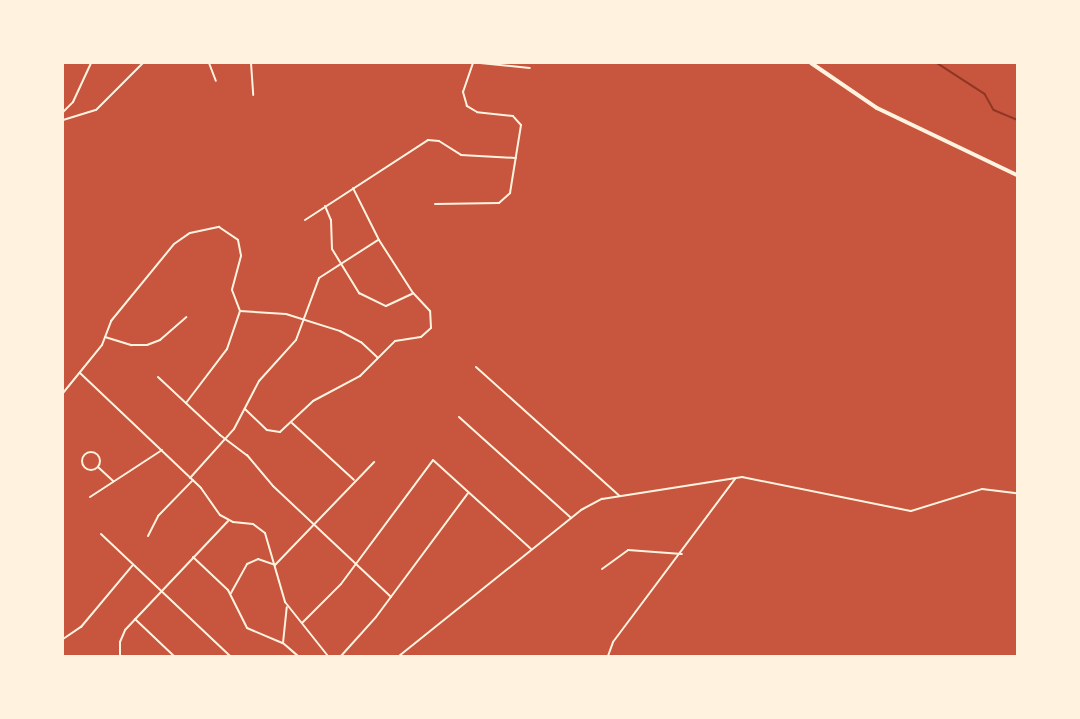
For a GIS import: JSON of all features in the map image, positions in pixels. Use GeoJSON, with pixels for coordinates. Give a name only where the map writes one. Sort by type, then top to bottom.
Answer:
{"type":"FeatureCollection","features":[{"type":"Feature","properties":{"kind":"highway"},"geometry":{"type":"LineString","coordinates":[[811,63],[877,108],[1017,175]]}},
{"type":"Feature","properties":{"kind":"street"},"geometry":{"type":"LineString","coordinates":[[63,112],[73,102],[91,63]]}},
{"type":"Feature","properties":{"kind":"street"},"geometry":{"type":"LineString","coordinates":[[63,120],[96,110],[143,63]]}},
{"type":"Feature","properties":{"kind":"street"},"geometry":{"type":"LineString","coordinates":[[209,63],[216,81]]}},
{"type":"Feature","properties":{"kind":"street"},"geometry":{"type":"LineString","coordinates":[[251,63],[252,95]]}},
{"type":"Feature","properties":{"kind":"street"},"geometry":{"type":"LineString","coordinates":[[435,204],[446,206],[502,202],[510,193],[522,131],[518,119],[511,115],[476,112],[464,102],[463,92],[473,63]]}},
{"type":"Feature","properties":{"kind":"street"},"geometry":{"type":"LineString","coordinates":[[480,63],[530,68]]}},
{"type":"Feature","properties":{"kind":"street"},"geometry":{"type":"LineString","coordinates":[[305,220],[430,140],[439,141],[461,155],[517,158]]}},
{"type":"Feature","properties":{"kind":"street"},"geometry":{"type":"LineString","coordinates":[[245,409],[271,432],[281,431],[313,401],[360,376],[396,340],[420,338],[430,330],[431,313],[413,294],[379,240],[353,188]]}},
{"type":"Feature","properties":{"kind":"street"},"geometry":{"type":"LineString","coordinates":[[325,206],[331,220],[330,243],[357,290],[374,302],[394,305],[413,294]]}},
{"type":"Feature","properties":{"kind":"street"},"geometry":{"type":"LineString","coordinates":[[63,393],[105,337],[110,323],[175,242],[209,227],[224,229],[239,244],[241,261],[232,290],[240,311],[228,348],[185,403]]}},
{"type":"Feature","properties":{"kind":"street"},"geometry":{"type":"LineString","coordinates":[[148,536],[158,516],[225,439],[245,409],[258,382],[293,346],[307,320],[316,282],[379,240]]}},
{"type":"Feature","properties":{"kind":"street"},"geometry":{"type":"LineString","coordinates":[[240,311],[274,312],[307,320],[348,334],[378,358]]}},
{"type":"Feature","properties":{"kind":"street"},"geometry":{"type":"LineString","coordinates":[[105,337],[132,345],[147,345],[160,340],[186,317]]}},
{"type":"Feature","properties":{"kind":"street"},"geometry":{"type":"LineString","coordinates":[[476,367],[620,496]]}},
{"type":"Feature","properties":{"kind":"street"},"geometry":{"type":"LineString","coordinates":[[80,373],[191,479],[215,510],[228,520],[250,523],[264,532],[272,545],[275,565],[288,606],[328,656]]}},
{"type":"Feature","properties":{"kind":"street"},"geometry":{"type":"LineString","coordinates":[[158,377],[225,439],[247,455],[273,486],[312,525],[391,597]]}},
{"type":"Feature","properties":{"kind":"street"},"geometry":{"type":"LineString","coordinates":[[459,417],[571,518]]}},
{"type":"Feature","properties":{"kind":"street"},"geometry":{"type":"LineString","coordinates":[[291,422],[354,480]]}},
{"type":"Feature","properties":{"kind":"street"},"geometry":{"type":"LineString","coordinates":[[90,497],[162,450]]}},
{"type":"Feature","properties":{"kind":"street"},"geometry":{"type":"LineString","coordinates":[[98,467],[86,468],[85,455],[98,455],[98,467],[113,481]]}},
{"type":"Feature","properties":{"kind":"street"},"geometry":{"type":"LineString","coordinates":[[302,623],[339,587],[433,460],[532,549]]}},
{"type":"Feature","properties":{"kind":"street"},"geometry":{"type":"LineString","coordinates":[[275,565],[354,480],[374,462]]}},
{"type":"Feature","properties":{"kind":"street"},"geometry":{"type":"LineString","coordinates":[[608,656],[613,642],[682,554],[736,477]]}},
{"type":"Feature","properties":{"kind":"street"},"geometry":{"type":"LineString","coordinates":[[399,656],[593,502],[736,477],[766,479],[911,511],[982,489],[1017,494]]}},
{"type":"Feature","properties":{"kind":"street"},"geometry":{"type":"LineString","coordinates":[[341,656],[391,597],[469,492]]}},
{"type":"Feature","properties":{"kind":"street"},"geometry":{"type":"LineString","coordinates":[[120,656],[121,637],[135,619],[228,520]]}},
{"type":"Feature","properties":{"kind":"street"},"geometry":{"type":"LineString","coordinates":[[101,534],[230,656]]}},
{"type":"Feature","properties":{"kind":"street"},"geometry":{"type":"LineString","coordinates":[[602,569],[628,550],[682,554]]}},
{"type":"Feature","properties":{"kind":"street"},"geometry":{"type":"LineString","coordinates":[[193,557],[231,593],[248,628],[283,643],[298,656]]}},
{"type":"Feature","properties":{"kind":"street"},"geometry":{"type":"LineString","coordinates":[[231,593],[251,561],[258,559],[275,565]]}},
{"type":"Feature","properties":{"kind":"street"},"geometry":{"type":"LineString","coordinates":[[63,639],[80,628],[133,565]]}},
{"type":"Feature","properties":{"kind":"street"},"geometry":{"type":"LineString","coordinates":[[283,643],[288,606]]}},
{"type":"Feature","properties":{"kind":"street"},"geometry":{"type":"LineString","coordinates":[[135,619],[174,656]]}},
{"type":"Feature","properties":{"kind":"waterway"},"geometry":{"type":"LineString","coordinates":[[937,63],[985,94],[994,110],[1017,120]]}}]}
